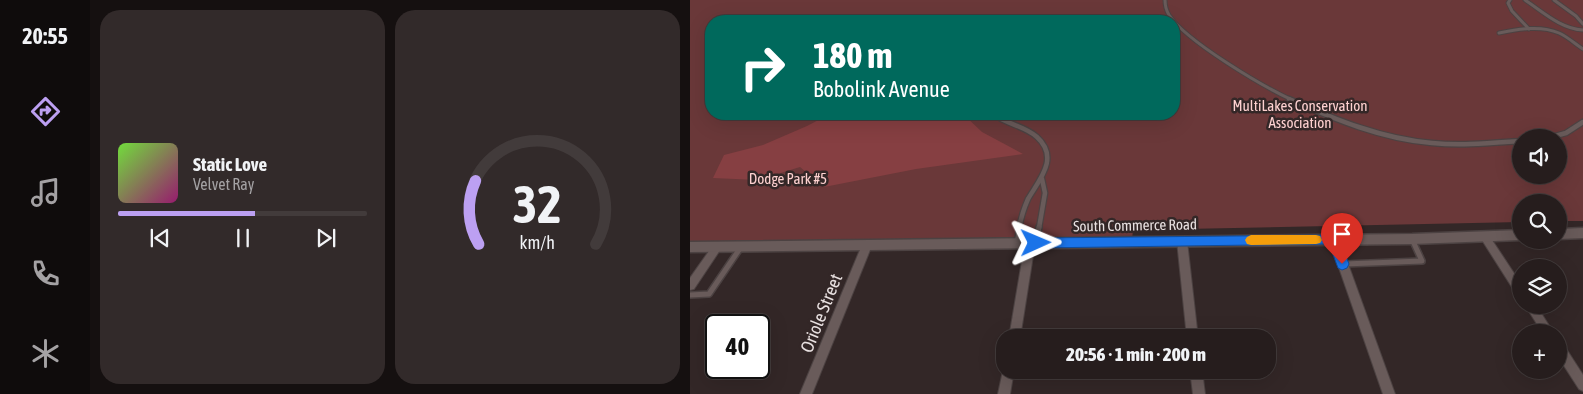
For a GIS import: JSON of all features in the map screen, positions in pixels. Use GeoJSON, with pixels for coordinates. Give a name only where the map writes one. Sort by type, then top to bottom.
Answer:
{"type":"FeatureCollection","features":[{"type":"Feature","properties":{"kind":"street"},"geometry":{"type":"LineString","coordinates":[[1567,234],[1583,233]]}},
{"type":"Feature","properties":{"kind":"street","name":"South Commerce Road"},"geometry":{"type":"LineString","coordinates":[[690,247],[1412,239],[1512,235]]}},
{"type":"Feature","properties":{"kind":"street"},"geometry":{"type":"LineString","coordinates":[[1485,236],[1512,278]]}},
{"type":"Feature","properties":{"kind":"street"},"geometry":{"type":"LineString","coordinates":[[1334,240],[1389,394]]}},
{"type":"Feature","properties":{"kind":"street"},"geometry":{"type":"LineString","coordinates":[[1182,241],[1192,329]]}},
{"type":"Feature","properties":{"kind":"street"},"geometry":{"type":"LineString","coordinates":[[1015,329],[1027,243]]}},
{"type":"Feature","properties":{"kind":"street","name":"Oriole Street"},"geometry":{"type":"LineString","coordinates":[[806,394],[867,245]]}},
{"type":"Feature","properties":{"kind":"street"},"geometry":{"type":"LineString","coordinates":[[690,286],[717,247]]}},
{"type":"Feature","properties":{"kind":"street"},"geometry":{"type":"LineString","coordinates":[[1567,360],[1583,385]]}},
{"type":"Feature","properties":{"kind":"street"},"geometry":{"type":"LineString","coordinates":[[1004,394],[1006,379]]}},
{"type":"Feature","properties":{"kind":"street"},"geometry":{"type":"LineString","coordinates":[[1197,379],[1199,394]]}},
{"type":"Feature","properties":{"kind":"lane"},"geometry":{"type":"LineString","coordinates":[[1165,0],[1169,15]]}},
{"type":"Feature","properties":{"kind":"lane"},"geometry":{"type":"LineString","coordinates":[[1510,0],[1508,2],[1512,11],[1529,29]]}},
{"type":"Feature","properties":{"kind":"lane"},"geometry":{"type":"LineString","coordinates":[[1525,0],[1563,25],[1583,31]]}},
{"type":"Feature","properties":{"kind":"lane"},"geometry":{"type":"LineString","coordinates":[[1554,0],[1576,16],[1583,24]]}},
{"type":"Feature","properties":{"kind":"lane"},"geometry":{"type":"LineString","coordinates":[[1180,26],[1227,61],[1288,98],[1373,132],[1405,140],[1434,143],[1479,145],[1512,142]]}},
{"type":"Feature","properties":{"kind":"lane"},"geometry":{"type":"LineString","coordinates":[[1498,33],[1529,29],[1559,33],[1583,49]]}},
{"type":"Feature","properties":{"kind":"lane"},"geometry":{"type":"LineString","coordinates":[[1002,120],[1024,128],[1038,138],[1047,152],[1046,166],[1042,179],[1028,200],[1027,243]]}},
{"type":"Feature","properties":{"kind":"lane"},"geometry":{"type":"LineString","coordinates":[[1567,132],[1583,122]]}},
{"type":"Feature","properties":{"kind":"lane"},"geometry":{"type":"LineString","coordinates":[[1027,243],[1045,193],[1042,179]]}},
{"type":"Feature","properties":{"kind":"lane"},"geometry":{"type":"LineString","coordinates":[[1342,264],[1422,260],[1412,239]]}},
{"type":"Feature","properties":{"kind":"lane"},"geometry":{"type":"LineString","coordinates":[[690,294],[710,294],[741,247]]}},
{"type":"Feature","properties":{"kind":"green space"},"geometry":{"type":"Polygon","coordinates":[[[690,0],[1583,0],[1583,221],[1567,221],[1567,194],[1512,194],[1512,222],[1133,230],[1132,240],[690,244],[690,0]]]}},
{"type":"Feature","properties":{"kind":"shaded area"},"geometry":{"type":"Polygon","coordinates":[[[818,120],[969,120],[982,132],[1023,154],[916,169],[824,187],[800,167],[758,180],[713,178],[724,155],[763,145],[818,120]]]}},
{"type":"Feature","properties":{"kind":"slow traffic"},"geometry":{"type":"LineString","coordinates":[[1251,240],[1316,240]]}},
{"type":"Feature","properties":{"kind":"route"},"geometry":{"type":"LineString","coordinates":[[1036,243],[1334,240],[1342,264]]}},
{"type":"Feature","properties":{"kind":"park label","name":"MultiLakes Conservation Association"},"geometry":{"type":"Point","coordinates":[1300,114]}},
{"type":"Feature","properties":{"kind":"park label","name":"Dodge Park #5"},"geometry":{"type":"Point","coordinates":[788,178]}}]}
